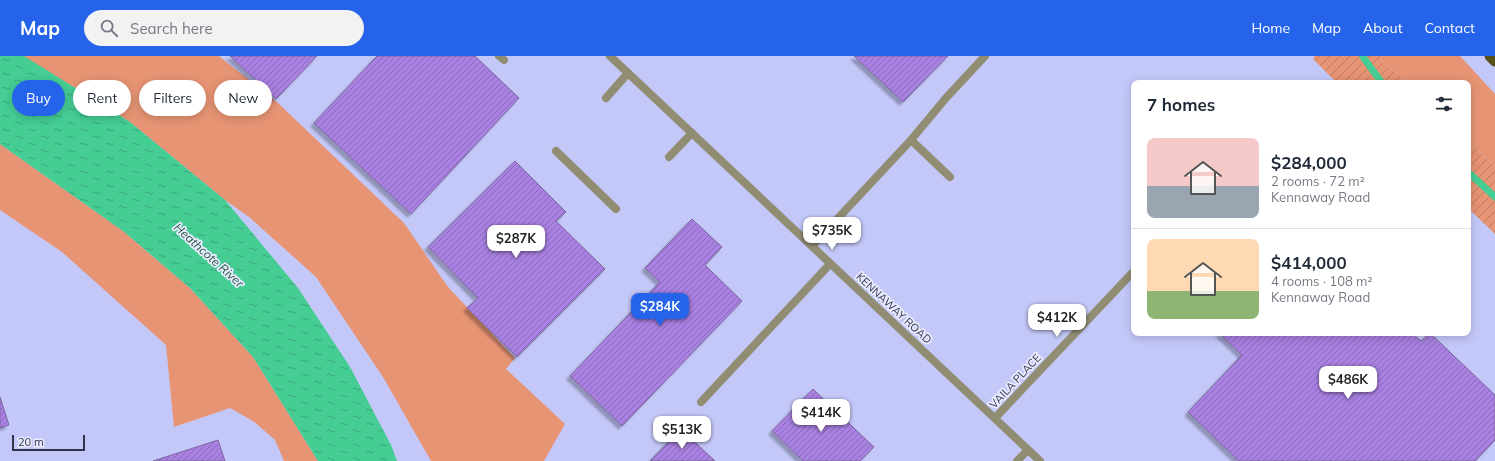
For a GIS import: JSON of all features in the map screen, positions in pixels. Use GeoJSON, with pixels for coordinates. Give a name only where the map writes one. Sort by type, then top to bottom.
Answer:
{"type":"FeatureCollection","features":[{"type":"Feature","properties":{"kind":"highway"},"geometry":{"type":"LineString","coordinates":[[1490,56],[1495,61]]}},
{"type":"Feature","properties":{"kind":"street","name":"KENNAWAY ROAD"},"geometry":{"type":"LineString","coordinates":[[610,56],[1040,461]]}},
{"type":"Feature","properties":{"kind":"street"},"geometry":{"type":"LineString","coordinates":[[812,246],[911,140],[946,98],[986,56]]}},
{"type":"Feature","properties":{"kind":"street"},"geometry":{"type":"LineString","coordinates":[[606,98],[628,73]]}},
{"type":"Feature","properties":{"kind":"street"},"geometry":{"type":"LineString","coordinates":[[669,157],[692,133]]}},
{"type":"Feature","properties":{"kind":"street"},"geometry":{"type":"LineString","coordinates":[[911,140],[950,177]]}},
{"type":"Feature","properties":{"kind":"street"},"geometry":{"type":"LineString","coordinates":[[556,151],[616,209]]}},
{"type":"Feature","properties":{"kind":"street"},"geometry":{"type":"LineString","coordinates":[[701,402],[830,264]]}},
{"type":"Feature","properties":{"kind":"street","name":"VAILA PLACE"},"geometry":{"type":"LineString","coordinates":[[995,418],[1131,274]]}},
{"type":"Feature","properties":{"kind":"street"},"geometry":{"type":"LineString","coordinates":[[1016,461],[1028,450]]}},
{"type":"Feature","properties":{"kind":"shaded area"},"geometry":{"type":"Polygon","coordinates":[[[23,56],[219,56],[249,80],[214,80],[214,116],[272,116],[272,98],[278,103],[404,223],[448,287],[515,358],[506,369],[565,424],[544,461],[431,461],[383,377],[316,277],[249,217],[225,200],[130,122],[120,116],[131,116],[131,80],[73,80],[73,87],[65,82],[65,80],[62,80],[23,56]]]}},
{"type":"Feature","properties":{"kind":"shaded area"},"geometry":{"type":"Polygon","coordinates":[[[1315,56],[1381,56],[1382,62],[1407,80],[1334,80],[1313,59],[1315,56]]]}},
{"type":"Feature","properties":{"kind":"shaded area"},"geometry":{"type":"Polygon","coordinates":[[[1381,56],[1460,56],[1495,94],[1495,166],[1471,144],[1471,80],[1407,80],[1382,62],[1381,56]]]}},
{"type":"Feature","properties":{"kind":"shaded area"},"geometry":{"type":"Polygon","coordinates":[[[0,144],[123,231],[190,288],[253,357],[318,461],[284,461],[275,440],[253,421],[230,408],[174,427],[166,345],[62,252],[0,210],[0,144]]]}},
{"type":"Feature","properties":{"kind":"shaded area"},"geometry":{"type":"Polygon","coordinates":[[[1471,144],[1495,166],[1495,234],[1471,211],[1471,144]]]}},
{"type":"Feature","properties":{"kind":"water","name":"Heathcote River"},"geometry":{"type":"Polygon","coordinates":[[[0,56],[24,56],[63,80],[12,80],[12,116],[65,116],[65,82],[73,87],[73,116],[120,116],[130,122],[225,200],[298,288],[350,367],[391,445],[397,461],[318,461],[253,357],[190,288],[123,231],[0,144],[0,56]]]}},
{"type":"Feature","properties":{"kind":"building"},"geometry":{"type":"Polygon","coordinates":[[[230,56],[317,56],[276,99],[272,95],[272,80],[256,80],[230,56]]]}},
{"type":"Feature","properties":{"kind":"building"},"geometry":{"type":"Polygon","coordinates":[[[377,56],[475,56],[519,98],[411,214],[314,123],[377,56]]]}},
{"type":"Feature","properties":{"kind":"building"},"geometry":{"type":"Polygon","coordinates":[[[854,56],[948,56],[903,102],[854,56]]]}},
{"type":"Feature","properties":{"kind":"building"},"geometry":{"type":"Polygon","coordinates":[[[515,161],[566,212],[556,221],[605,269],[517,357],[467,308],[478,298],[428,247],[515,161]]]}},
{"type":"Feature","properties":{"kind":"building"},"geometry":{"type":"Polygon","coordinates":[[[692,219],[722,247],[705,265],[742,301],[622,426],[570,376],[660,282],[645,268],[692,219]]]}},
{"type":"Feature","properties":{"kind":"building"},"geometry":{"type":"Polygon","coordinates":[[[1222,336],[1415,336],[1421,341],[1427,336],[1433,336],[1495,395],[1495,440],[1475,461],[1239,461],[1188,412],[1242,355],[1222,336]]]}},
{"type":"Feature","properties":{"kind":"building"},"geometry":{"type":"Polygon","coordinates":[[[813,389],[874,447],[860,461],[803,461],[772,431],[813,389]]]}},
{"type":"Feature","properties":{"kind":"building"},"geometry":{"type":"Polygon","coordinates":[[[0,397],[9,425],[0,428],[0,397]]]}},
{"type":"Feature","properties":{"kind":"building"},"geometry":{"type":"Polygon","coordinates":[[[681,429],[715,461],[650,461],[681,429]]]}},
{"type":"Feature","properties":{"kind":"building"},"geometry":{"type":"Polygon","coordinates":[[[218,440],[225,461],[153,461],[218,440]]]}},
{"type":"Feature","properties":{"kind":"waterway"},"geometry":{"type":"LineString","coordinates":[[1363,57],[1380,80]]}},
{"type":"Feature","properties":{"kind":"waterway"},"geometry":{"type":"LineString","coordinates":[[1471,175],[1495,197]]}}]}
